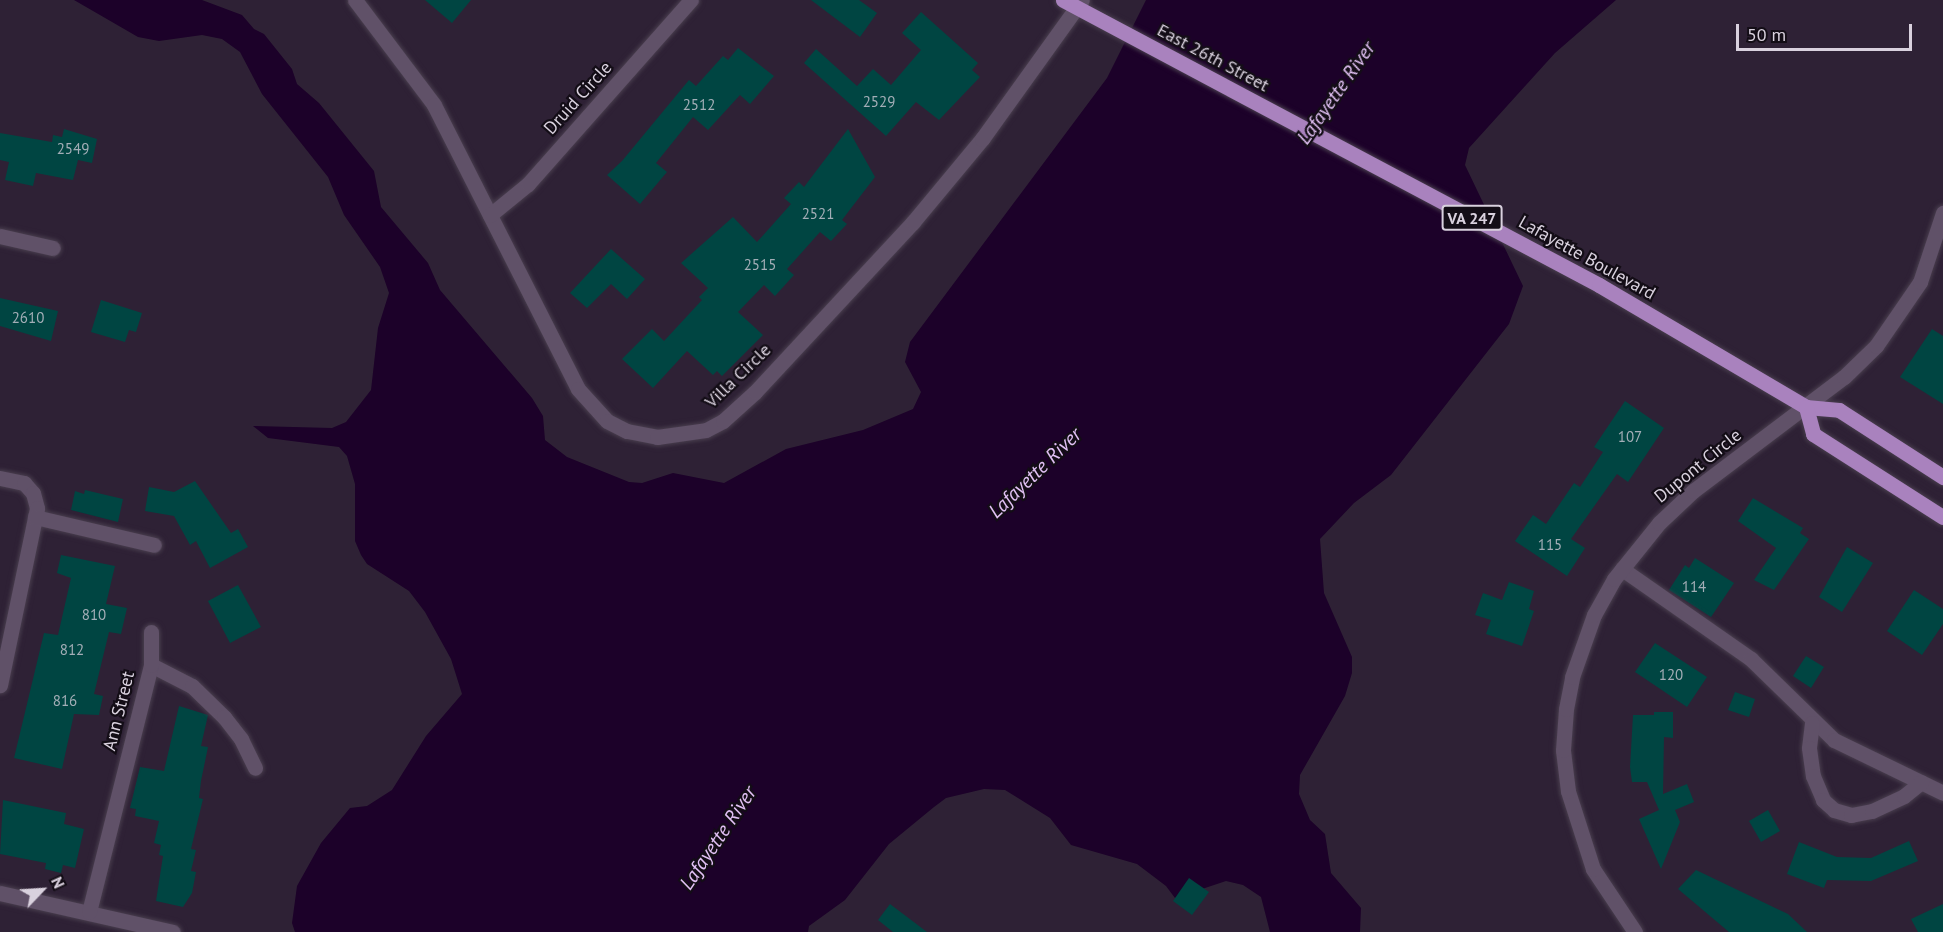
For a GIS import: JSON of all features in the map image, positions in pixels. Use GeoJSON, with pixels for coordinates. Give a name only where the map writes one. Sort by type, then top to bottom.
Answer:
{"type":"FeatureCollection","features":[{"type":"Feature","properties":{"kind":"main road","name":"East 26th Street"},"geometry":{"type":"LineString","coordinates":[[1074,2],[1114,27],[1346,150]]}},
{"type":"Feature","properties":{"kind":"main road","name":"Lafayette Boulevard"},"geometry":{"type":"LineString","coordinates":[[1346,150],[1599,285],[1806,407],[1839,410],[1943,477]]}},
{"type":"Feature","properties":{"kind":"main road"},"geometry":{"type":"LineString","coordinates":[[1806,407],[1813,434],[1943,517]]}},
{"type":"Feature","properties":{"kind":"street","name":"Villa Circle"},"geometry":{"type":"LineString","coordinates":[[354,0],[434,105],[543,323],[591,407],[627,431],[657,437],[706,430],[723,421],[755,392],[913,222],[982,139],[1074,2]]}},
{"type":"Feature","properties":{"kind":"street","name":"Druid Circle"},"geometry":{"type":"LineString","coordinates":[[490,215],[528,184],[691,0]]}},
{"type":"Feature","properties":{"kind":"street","name":"Dupont Circle"},"geometry":{"type":"LineString","coordinates":[[1635,932],[1593,869],[1578,831],[1563,750],[1566,709],[1581,647],[1594,615],[1622,569],[1659,523],[1693,491],[1844,377],[1900,316],[1920,282],[1943,213]]}},
{"type":"Feature","properties":{"kind":"street"},"geometry":{"type":"LineString","coordinates":[[0,236],[53,248]]}},
{"type":"Feature","properties":{"kind":"street"},"geometry":{"type":"LineString","coordinates":[[0,478],[26,485],[33,493],[35,517],[0,684]]}},
{"type":"Feature","properties":{"kind":"street"},"geometry":{"type":"LineString","coordinates":[[35,517],[154,545]]}},
{"type":"Feature","properties":{"kind":"street"},"geometry":{"type":"LineString","coordinates":[[1622,569],[1751,659],[1780,684],[1812,723],[1834,740],[1943,793]]}},
{"type":"Feature","properties":{"kind":"street"},"geometry":{"type":"LineString","coordinates":[[151,632],[151,665]]}},
{"type":"Feature","properties":{"kind":"street","name":"Ann Street"},"geometry":{"type":"LineString","coordinates":[[89,912],[151,665],[192,686],[224,717],[241,739],[255,768]]}},
{"type":"Feature","properties":{"kind":"street"},"geometry":{"type":"LineString","coordinates":[[1812,723],[1809,748],[1813,776],[1823,800],[1834,810],[1851,815],[1872,811],[1904,796],[1921,782]]}},
{"type":"Feature","properties":{"kind":"street"},"geometry":{"type":"LineString","coordinates":[[0,892],[172,932]]}},
{"type":"Feature","properties":{"kind":"water","name":"Lafayette River"},"geometry":{"type":"Polygon","coordinates":[[[74,0],[202,0],[242,15],[254,29],[264,34],[292,69],[297,84],[319,103],[374,171],[381,207],[428,263],[440,290],[532,398],[543,416],[545,440],[567,457],[629,482],[642,483],[673,473],[724,483],[786,449],[863,430],[913,409],[921,392],[905,362],[910,342],[1107,78],[1146,0],[1616,0],[1555,53],[1469,148],[1465,165],[1523,286],[1509,324],[1391,475],[1354,503],[1320,539],[1324,593],[1352,657],[1352,673],[1345,696],[1300,775],[1299,794],[1310,820],[1325,834],[1331,873],[1361,908],[1360,932],[1270,932],[1261,897],[1243,885],[1226,881],[1175,898],[1166,886],[1137,864],[1071,845],[1050,818],[1005,790],[984,789],[946,798],[934,807],[889,844],[845,900],[809,926],[808,932],[295,932],[292,923],[297,886],[321,843],[350,808],[367,806],[392,790],[426,736],[462,694],[451,659],[425,612],[409,591],[367,564],[361,555],[355,541],[355,484],[347,456],[339,447],[268,438],[253,426],[332,428],[346,422],[371,390],[378,328],[389,293],[380,267],[344,215],[328,177],[262,94],[240,52],[222,39],[202,35],[159,41],[138,37],[74,0]]]}},
{"type":"Feature","properties":{"kind":"building"},"geometry":{"type":"Polygon","coordinates":[[[425,0],[471,0],[452,23],[425,0]]]}},
{"type":"Feature","properties":{"kind":"building"},"geometry":{"type":"Polygon","coordinates":[[[811,0],[859,0],[877,13],[860,37],[811,0]]]}},
{"type":"Feature","properties":{"kind":"building"},"geometry":{"type":"Polygon","coordinates":[[[921,12],[978,63],[972,70],[980,77],[939,120],[916,102],[886,136],[804,63],[816,49],[857,86],[873,69],[891,85],[921,50],[902,33],[921,12]]]}},
{"type":"Feature","properties":{"kind":"building"},"geometry":{"type":"Polygon","coordinates":[[[738,48],[774,76],[750,104],[740,95],[708,130],[693,117],[656,163],[667,172],[640,204],[607,175],[622,161],[689,80],[696,86],[723,56],[728,60],[738,48]]]}},
{"type":"Feature","properties":{"kind":"building"},"geometry":{"type":"Polygon","coordinates":[[[64,129],[97,139],[92,163],[78,160],[73,180],[36,173],[33,186],[5,180],[9,162],[0,160],[0,133],[52,142],[53,135],[62,137],[64,129]]]}},
{"type":"Feature","properties":{"kind":"building"},"geometry":{"type":"Polygon","coordinates":[[[848,129],[875,177],[842,220],[847,224],[831,241],[820,232],[787,269],[794,275],[775,296],[764,285],[738,312],[763,335],[722,376],[717,371],[713,375],[687,351],[653,388],[622,359],[652,329],[664,341],[702,300],[699,297],[708,288],[681,263],[733,217],[757,242],[791,204],[784,198],[799,182],[804,187],[848,129]]]}},
{"type":"Feature","properties":{"kind":"building"},"geometry":{"type":"Polygon","coordinates":[[[611,249],[645,279],[627,299],[611,284],[587,308],[570,293],[611,249]]]}},
{"type":"Feature","properties":{"kind":"building"},"geometry":{"type":"Polygon","coordinates":[[[0,298],[58,311],[51,341],[0,326],[0,298]]]}},
{"type":"Feature","properties":{"kind":"building"},"geometry":{"type":"Polygon","coordinates":[[[101,300],[142,313],[136,332],[129,330],[125,342],[91,332],[101,300]]]}},
{"type":"Feature","properties":{"kind":"building"},"geometry":{"type":"Polygon","coordinates":[[[1932,329],[1943,336],[1943,404],[1900,377],[1932,329]]]}},
{"type":"Feature","properties":{"kind":"building"},"geometry":{"type":"Polygon","coordinates":[[[1625,401],[1664,428],[1628,482],[1617,474],[1571,539],[1585,548],[1567,576],[1515,541],[1533,515],[1546,524],[1574,483],[1580,487],[1603,452],[1594,447],[1625,401]]]}},
{"type":"Feature","properties":{"kind":"building"},"geometry":{"type":"Polygon","coordinates":[[[195,481],[231,533],[238,529],[248,547],[210,568],[196,541],[190,545],[174,516],[145,511],[149,487],[174,492],[195,481]]]}},
{"type":"Feature","properties":{"kind":"building"},"geometry":{"type":"Polygon","coordinates":[[[85,490],[123,499],[118,522],[71,510],[75,491],[84,494],[85,490]]]}},
{"type":"Feature","properties":{"kind":"building"},"geometry":{"type":"Polygon","coordinates":[[[1753,498],[1803,528],[1800,533],[1809,539],[1774,590],[1754,580],[1776,548],[1738,521],[1753,498]]]}},
{"type":"Feature","properties":{"kind":"building"},"geometry":{"type":"Polygon","coordinates":[[[1847,547],[1873,563],[1842,612],[1819,597],[1847,547]]]}},
{"type":"Feature","properties":{"kind":"building"},"geometry":{"type":"Polygon","coordinates":[[[61,555],[115,566],[106,604],[127,608],[121,634],[109,632],[94,694],[103,696],[99,715],[74,714],[62,769],[14,758],[44,633],[58,635],[71,578],[57,573],[61,555]]]}},
{"type":"Feature","properties":{"kind":"building"},"geometry":{"type":"Polygon","coordinates":[[[1695,558],[1734,583],[1711,617],[1669,590],[1685,565],[1689,568],[1695,558]]]}},
{"type":"Feature","properties":{"kind":"building"},"geometry":{"type":"Polygon","coordinates":[[[1509,582],[1534,591],[1529,609],[1534,611],[1522,646],[1486,634],[1491,620],[1475,615],[1483,593],[1502,600],[1509,582]]]}},
{"type":"Feature","properties":{"kind":"building"},"geometry":{"type":"Polygon","coordinates":[[[238,585],[261,627],[230,643],[208,601],[238,585]]]}},
{"type":"Feature","properties":{"kind":"building"},"geometry":{"type":"Polygon","coordinates":[[[1914,590],[1943,609],[1943,624],[1922,655],[1887,631],[1914,590]]]}},
{"type":"Feature","properties":{"kind":"building"},"geometry":{"type":"Polygon","coordinates":[[[1655,643],[1707,677],[1687,707],[1635,672],[1655,643]]]}},
{"type":"Feature","properties":{"kind":"building"},"geometry":{"type":"Polygon","coordinates":[[[1806,656],[1824,667],[1811,688],[1793,676],[1806,656]]]}},
{"type":"Feature","properties":{"kind":"building"},"geometry":{"type":"Polygon","coordinates":[[[1735,692],[1755,699],[1749,717],[1728,710],[1735,692]]]}},
{"type":"Feature","properties":{"kind":"building"},"geometry":{"type":"Polygon","coordinates":[[[179,706],[208,715],[201,746],[208,747],[199,798],[203,799],[191,849],[196,850],[191,871],[196,872],[192,893],[183,907],[156,901],[163,856],[159,855],[161,845],[154,843],[159,821],[135,816],[136,809],[130,808],[140,767],[164,771],[179,706]]]}},
{"type":"Feature","properties":{"kind":"building"},"geometry":{"type":"Polygon","coordinates":[[[1654,712],[1673,712],[1673,738],[1664,737],[1663,794],[1687,784],[1694,802],[1675,810],[1680,822],[1661,869],[1639,819],[1659,810],[1647,782],[1632,782],[1630,767],[1633,715],[1654,715],[1654,712]]]}},
{"type":"Feature","properties":{"kind":"building"},"geometry":{"type":"Polygon","coordinates":[[[3,800],[66,813],[64,824],[84,829],[75,868],[63,865],[61,873],[45,869],[46,863],[0,854],[3,800]]]}},
{"type":"Feature","properties":{"kind":"building"},"geometry":{"type":"Polygon","coordinates":[[[1768,810],[1780,831],[1761,842],[1749,821],[1768,810]]]}},
{"type":"Feature","properties":{"kind":"building"},"geometry":{"type":"Polygon","coordinates":[[[1909,841],[1918,861],[1871,881],[1827,880],[1824,888],[1787,874],[1799,842],[1837,857],[1871,858],[1909,841]]]}},
{"type":"Feature","properties":{"kind":"building"},"geometry":{"type":"Polygon","coordinates":[[[1696,870],[1788,914],[1807,932],[1729,932],[1678,889],[1696,870]]]}},
{"type":"Feature","properties":{"kind":"building"},"geometry":{"type":"Polygon","coordinates":[[[1189,878],[1209,892],[1192,915],[1173,901],[1189,878]]]}},
{"type":"Feature","properties":{"kind":"building"},"geometry":{"type":"Polygon","coordinates":[[[890,904],[927,932],[893,932],[878,920],[890,904]]]}},
{"type":"Feature","properties":{"kind":"building"},"geometry":{"type":"Polygon","coordinates":[[[1943,904],[1943,932],[1918,932],[1911,919],[1943,904]]]}}]}
